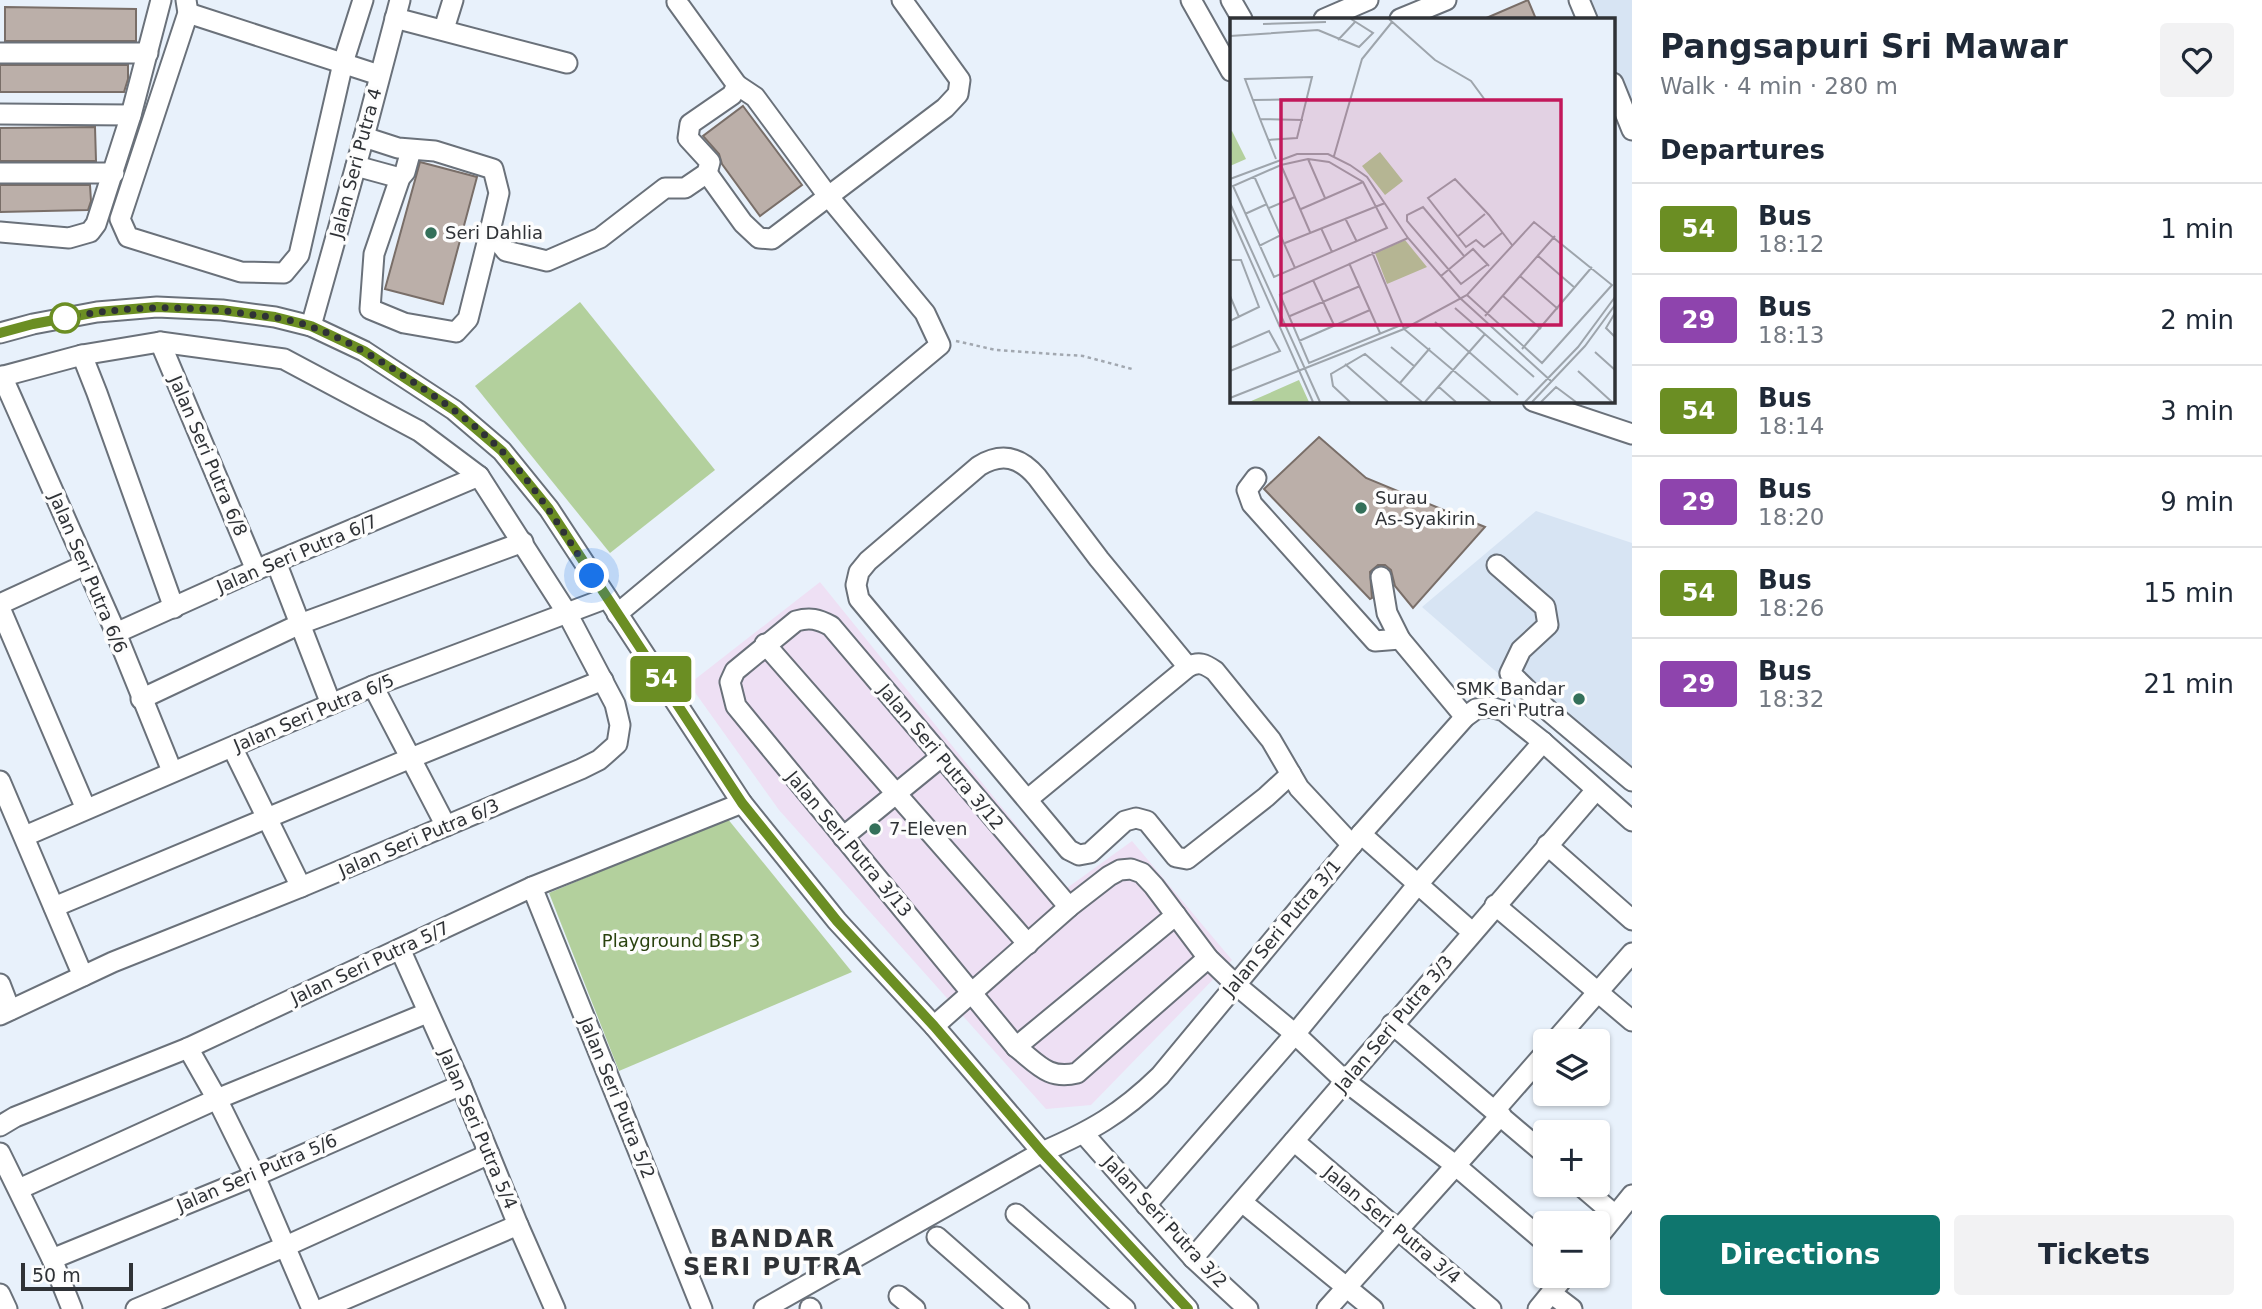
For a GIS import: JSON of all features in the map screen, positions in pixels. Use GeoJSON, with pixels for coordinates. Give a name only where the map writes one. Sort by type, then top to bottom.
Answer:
{"type":"FeatureCollection","features":[{"type":"Feature","properties":{"kind":"street"},"geometry":{"type":"LineString","coordinates":[[0,232],[69,237],[90,232],[96,224],[131,115],[161,0]]}},
{"type":"Feature","properties":{"kind":"street"},"geometry":{"type":"LineString","coordinates":[[363,0],[343,63],[299,255],[284,273],[241,272],[128,237],[120,219],[187,6],[343,63],[379,75]]}},
{"type":"Feature","properties":{"kind":"street"},"geometry":{"type":"LineString","coordinates":[[444,29],[453,0]]}},
{"type":"Feature","properties":{"kind":"street"},"geometry":{"type":"LineString","coordinates":[[678,0],[737,85],[755,97],[828,196],[925,313],[936,337]]}},
{"type":"Feature","properties":{"kind":"street"},"geometry":{"type":"LineString","coordinates":[[707,173],[743,223],[759,238],[772,239],[945,108],[958,94],[960,80],[902,0]]}},
{"type":"Feature","properties":{"kind":"street"},"geometry":{"type":"LineString","coordinates":[[1192,0],[1230,69]]}},
{"type":"Feature","properties":{"kind":"street"},"geometry":{"type":"LineString","coordinates":[[1231,0],[1241,18]]}},
{"type":"Feature","properties":{"kind":"street"},"geometry":{"type":"LineString","coordinates":[[1326,18],[1368,0]]}},
{"type":"Feature","properties":{"kind":"street"},"geometry":{"type":"LineString","coordinates":[[1402,18],[1446,0]]}},
{"type":"Feature","properties":{"kind":"street"},"geometry":{"type":"LineString","coordinates":[[1579,0],[1587,18]]}},
{"type":"Feature","properties":{"kind":"street"},"geometry":{"type":"LineString","coordinates":[[397,9],[444,29],[567,63]]}},
{"type":"Feature","properties":{"kind":"street","name":"Jalan Seri Putra 4"},"geometry":{"type":"LineString","coordinates":[[311,326],[397,9]]}},
{"type":"Feature","properties":{"kind":"street"},"geometry":{"type":"LineString","coordinates":[[0,53],[148,53]]}},
{"type":"Feature","properties":{"kind":"street"},"geometry":{"type":"LineString","coordinates":[[490,231],[506,251],[547,261],[600,238],[665,188],[685,188],[707,173],[710,162],[688,138],[690,124],[732,95],[737,85]]}},
{"type":"Feature","properties":{"kind":"street"},"geometry":{"type":"LineString","coordinates":[[1615,90],[1624,124]]}},
{"type":"Feature","properties":{"kind":"street"},"geometry":{"type":"LineString","coordinates":[[0,114],[131,115]]}},
{"type":"Feature","properties":{"kind":"street"},"geometry":{"type":"LineString","coordinates":[[364,137],[411,150],[435,152],[493,169],[499,193],[468,319],[456,331],[404,323],[370,309],[374,254],[411,150]]}},
{"type":"Feature","properties":{"kind":"street"},"geometry":{"type":"LineString","coordinates":[[356,166],[400,178]]}},
{"type":"Feature","properties":{"kind":"street"},"geometry":{"type":"LineString","coordinates":[[0,173],[114,173]]}},
{"type":"Feature","properties":{"kind":"street"},"geometry":{"type":"LineString","coordinates":[[0,333],[97,312],[157,307],[222,310],[275,317],[311,326],[364,351],[454,410],[502,451],[549,509],[742,803],[837,921],[934,1026],[1042,1152],[1188,1309]]}},
{"type":"Feature","properties":{"kind":"street","name":"Jalan Seri Putra 6/5"},"geometry":{"type":"LineString","coordinates":[[25,836],[172,771],[233,749],[373,686],[567,613],[612,606],[940,345],[936,337]]}},
{"type":"Feature","properties":{"kind":"street","name":"Jalan Seri Putra 6/3"},"geometry":{"type":"LineString","coordinates":[[1,377],[82,355],[160,342],[284,359],[419,431],[479,476],[567,613],[615,704],[621,725],[617,744],[599,760],[581,769],[83,976],[5,1012]]}},
{"type":"Feature","properties":{"kind":"street","name":"Jalan Seri Putra 6/8"},"geometry":{"type":"LineString","coordinates":[[160,342],[256,570]]}},
{"type":"Feature","properties":{"kind":"street"},"geometry":{"type":"LineString","coordinates":[[82,355],[174,608]]}},
{"type":"Feature","properties":{"kind":"street","name":"Jalan Seri Putra 6/6"},"geometry":{"type":"LineString","coordinates":[[1,377],[116,633],[172,771]]}},
{"type":"Feature","properties":{"kind":"street"},"geometry":{"type":"LineString","coordinates":[[1536,402],[1632,434]]}},
{"type":"Feature","properties":{"kind":"street"},"geometry":{"type":"LineString","coordinates":[[1188,667],[1099,559],[1028,466],[1017,459],[990,459],[979,466],[868,561],[859,572],[856,585],[859,599],[1069,850],[1079,855],[1090,853],[1125,821],[1136,818],[1147,821],[1176,857],[1187,859],[1266,797],[1290,774]]}},
{"type":"Feature","properties":{"kind":"street","name":"Jalan Seri Putra 6/7"},"geometry":{"type":"LineString","coordinates":[[116,633],[256,570],[479,476]]}},
{"type":"Feature","properties":{"kind":"street"},"geometry":{"type":"LineString","coordinates":[[1256,478],[1247,491],[1252,504],[1324,585],[1375,640],[1400,639]]}},
{"type":"Feature","properties":{"kind":"street"},"geometry":{"type":"LineString","coordinates":[[141,699],[300,624],[523,542]]}},
{"type":"Feature","properties":{"kind":"street"},"geometry":{"type":"LineString","coordinates":[[276,562],[331,704]]}},
{"type":"Feature","properties":{"kind":"street"},"geometry":{"type":"LineString","coordinates":[[85,565],[0,606],[86,809]]}},
{"type":"Feature","properties":{"kind":"street"},"geometry":{"type":"LineString","coordinates":[[1497,565],[1545,607],[1548,625],[1521,650],[1510,673],[1551,713],[1632,781]]}},
{"type":"Feature","properties":{"kind":"street"},"geometry":{"type":"LineString","coordinates":[[1381,577],[1387,613],[1400,639],[1465,717],[1476,709],[1490,707],[1504,711],[1632,821]]}},
{"type":"Feature","properties":{"kind":"street","name":"Jalan Seri Putra 3/13"},"geometry":{"type":"LineString","coordinates":[[807,618],[796,621],[735,671],[730,682],[736,706],[1016,1047],[1049,1073],[1062,1077],[1077,1073],[1208,958]]}},
{"type":"Feature","properties":{"kind":"street","name":"Jalan Seri Putra 3/12"},"geometry":{"type":"LineString","coordinates":[[807,618],[831,626],[1069,907]]}},
{"type":"Feature","properties":{"kind":"street"},"geometry":{"type":"LineString","coordinates":[[765,645],[1028,944]]}},
{"type":"Feature","properties":{"kind":"street"},"geometry":{"type":"LineString","coordinates":[[1028,799],[1188,667],[1195,663],[1205,664],[1215,671],[1271,740],[1299,788],[1356,839],[1418,884],[1472,932]]}},
{"type":"Feature","properties":{"kind":"street"},"geometry":{"type":"LineString","coordinates":[[54,907],[603,680]]}},
{"type":"Feature","properties":{"kind":"street"},"geometry":{"type":"LineString","coordinates":[[373,686],[446,826]]}},
{"type":"Feature","properties":{"kind":"street","name":"Jalan Seri Putra 3/1"},"geometry":{"type":"LineString","coordinates":[[764,1309],[1042,1152],[1084,1134],[1111,1118],[1160,1076],[1356,839],[1465,717]]}},
{"type":"Feature","properties":{"kind":"street"},"geometry":{"type":"LineString","coordinates":[[1146,1205],[1294,1034],[1418,884],[1543,742]]}},
{"type":"Feature","properties":{"kind":"street"},"geometry":{"type":"LineString","coordinates":[[233,749],[301,887]]}},
{"type":"Feature","properties":{"kind":"street"},"geometry":{"type":"LineString","coordinates":[[843,837],[941,757]]}},
{"type":"Feature","properties":{"kind":"street"},"geometry":{"type":"LineString","coordinates":[[1,787],[25,836],[83,976]]}},
{"type":"Feature","properties":{"kind":"street","name":"Jalan Seri Putra 3/3"},"geometry":{"type":"LineString","coordinates":[[1193,1258],[1392,1024],[1597,790]]}},
{"type":"Feature","properties":{"kind":"street","name":"Jalan Seri Putra 5/7"},"geometry":{"type":"LineString","coordinates":[[0,1126],[15,1117],[188,1048],[533,887],[742,803]]}},
{"type":"Feature","properties":{"kind":"street"},"geometry":{"type":"LineString","coordinates":[[1547,845],[1632,920]]}},
{"type":"Feature","properties":{"kind":"street"},"geometry":{"type":"LineString","coordinates":[[934,1026],[1069,907],[1109,876],[1120,870],[1131,869],[1142,873],[1208,958],[1235,984],[1345,1082],[1455,1165],[1533,1232]]}},
{"type":"Feature","properties":{"kind":"street","name":"Jalan Seri Putra 5/2"},"geometry":{"type":"LineString","coordinates":[[533,887],[701,1309]]}},
{"type":"Feature","properties":{"kind":"street"},"geometry":{"type":"LineString","coordinates":[[1495,905],[1632,1020]]}},
{"type":"Feature","properties":{"kind":"street"},"geometry":{"type":"LineString","coordinates":[[1016,1047],[1176,915]]}},
{"type":"Feature","properties":{"kind":"street","name":"Jalan Seri Putra 5/4"},"geometry":{"type":"LineString","coordinates":[[400,949],[461,1085],[555,1309]]}},
{"type":"Feature","properties":{"kind":"street"},"geometry":{"type":"LineString","coordinates":[[1566,1029],[1632,954]]}},
{"type":"Feature","properties":{"kind":"street"},"geometry":{"type":"LineString","coordinates":[[0,984],[5,1012]]}},
{"type":"Feature","properties":{"kind":"street"},"geometry":{"type":"LineString","coordinates":[[19,1189],[217,1099],[428,1013]]}},
{"type":"Feature","properties":{"kind":"street"},"geometry":{"type":"LineString","coordinates":[[1392,1024],[1533,1143]]}},
{"type":"Feature","properties":{"kind":"street"},"geometry":{"type":"LineString","coordinates":[[188,1048],[255,1176],[312,1309]]}},
{"type":"Feature","properties":{"kind":"street"},"geometry":{"type":"LineString","coordinates":[[1327,1309],[1455,1165],[1533,1068]]}},
{"type":"Feature","properties":{"kind":"street","name":"Jalan Seri Putra 5/6"},"geometry":{"type":"LineString","coordinates":[[52,1259],[255,1176],[461,1085]]}},
{"type":"Feature","properties":{"kind":"street","name":"Jalan Seri Putra 3/2"},"geometry":{"type":"LineString","coordinates":[[1084,1134],[1193,1258],[1248,1309]]}},
{"type":"Feature","properties":{"kind":"street","name":"Jalan Seri Putra 3/4"},"geometry":{"type":"LineString","coordinates":[[1294,1141],[1491,1309]]}},
{"type":"Feature","properties":{"kind":"street"},"geometry":{"type":"LineString","coordinates":[[0,1153],[52,1259],[72,1309]]}},
{"type":"Feature","properties":{"kind":"street"},"geometry":{"type":"LineString","coordinates":[[136,1309],[284,1247],[489,1154]]}},
{"type":"Feature","properties":{"kind":"street"},"geometry":{"type":"LineString","coordinates":[[1610,1221],[1632,1195]]}},
{"type":"Feature","properties":{"kind":"street"},"geometry":{"type":"LineString","coordinates":[[1594,1197],[1615,1215]]}},
{"type":"Feature","properties":{"kind":"street"},"geometry":{"type":"LineString","coordinates":[[1242,1202],[1373,1309]]}},
{"type":"Feature","properties":{"kind":"street"},"geometry":{"type":"LineString","coordinates":[[1016,1214],[1125,1309]]}},
{"type":"Feature","properties":{"kind":"street"},"geometry":{"type":"LineString","coordinates":[[322,1309],[354,1303],[518,1225]]}},
{"type":"Feature","properties":{"kind":"street"},"geometry":{"type":"LineString","coordinates":[[937,1237],[1019,1309]]}},
{"type":"Feature","properties":{"kind":"street"},"geometry":{"type":"LineString","coordinates":[[1538,1309],[1555,1288]]}},
{"type":"Feature","properties":{"kind":"street"},"geometry":{"type":"LineString","coordinates":[[1551,1293],[1572,1309]]}},
{"type":"Feature","properties":{"kind":"street"},"geometry":{"type":"LineString","coordinates":[[0,1294],[7,1309]]}},
{"type":"Feature","properties":{"kind":"street"},"geometry":{"type":"LineString","coordinates":[[899,1296],[915,1309]]}},
{"type":"Feature","properties":{"kind":"path"},"geometry":{"type":"LineString","coordinates":[[936,337],[996,350],[1083,356],[1132,369]]}},
{"type":"Feature","properties":{"kind":"shaded area"},"geometry":{"type":"Polygon","coordinates":[[[1584,0],[1632,0],[1632,115],[1615,74],[1615,18],[1592,18],[1584,0]]]}},
{"type":"Feature","properties":{"kind":"shaded area","name":"SMK Bandar Seri Putra"},"geometry":{"type":"Polygon","coordinates":[[[1536,511],[1632,543],[1632,790],[1422,607],[1536,511]]]}},
{"type":"Feature","properties":{"kind":"shaded area"},"geometry":{"type":"Polygon","coordinates":[[[820,582],[1067,888],[1132,841],[1232,960],[1091,1105],[1046,1109],[779,810],[689,684],[820,582]]]}},
{"type":"Feature","properties":{"kind":"green space"},"geometry":{"type":"Polygon","coordinates":[[[580,302],[715,470],[610,553],[475,386],[580,302]]]}},
{"type":"Feature","properties":{"kind":"green space","name":"Playground BSP 3"},"geometry":{"type":"Polygon","coordinates":[[[727,818],[852,972],[619,1071],[549,893],[727,818]]]}},
{"type":"Feature","properties":{"kind":"building"},"geometry":{"type":"Polygon","coordinates":[[[1528,0],[1536,18],[1486,18],[1528,0]]]}},
{"type":"Feature","properties":{"kind":"building"},"geometry":{"type":"Polygon","coordinates":[[[5,7],[136,9],[136,41],[5,41],[5,7]]]}},
{"type":"Feature","properties":{"kind":"building"},"geometry":{"type":"Polygon","coordinates":[[[0,65],[128,65],[128,79],[124,92],[0,92],[0,65]]]}},
{"type":"Feature","properties":{"kind":"building"},"geometry":{"type":"Polygon","coordinates":[[[743,106],[802,185],[760,216],[722,164],[719,154],[703,136],[743,106]]]}},
{"type":"Feature","properties":{"kind":"building"},"geometry":{"type":"Polygon","coordinates":[[[95,127],[96,161],[0,161],[0,128],[95,127]]]}},
{"type":"Feature","properties":{"kind":"building","name":"Seri Dahlia"},"geometry":{"type":"Polygon","coordinates":[[[420,162],[477,177],[443,304],[385,289],[420,162]]]}},
{"type":"Feature","properties":{"kind":"building"},"geometry":{"type":"Polygon","coordinates":[[[0,185],[90,185],[91,201],[88,210],[0,212],[0,185]]]}},
{"type":"Feature","properties":{"kind":"building","name":"Surau As-Syakirin"},"geometry":{"type":"Polygon","coordinates":[[[1319,437],[1366,478],[1485,527],[1413,608],[1395,586],[1391,570],[1385,565],[1378,565],[1370,572],[1370,599],[1264,489],[1319,437]]]}},
{"type":"Feature","properties":{"kind":"bus line","name":"54"},"geometry":{"type":"LineString","coordinates":[[0,333],[97,312],[157,307],[222,310],[275,317],[311,326],[364,351],[454,410],[502,451],[549,509],[742,803],[837,921],[934,1026],[1042,1152],[1188,1309]]}},
{"type":"Feature","properties":{"kind":"place","name":"Seri Dahlia"},"geometry":{"type":"Point","coordinates":[431,233]}},
{"type":"Feature","properties":{"kind":"place","name":"Surau As-Syakirin"},"geometry":{"type":"Point","coordinates":[1361,508]}},
{"type":"Feature","properties":{"kind":"place","name":"SMK Bandar Seri Putra"},"geometry":{"type":"Point","coordinates":[1579,699]}},
{"type":"Feature","properties":{"kind":"place","name":"7-Eleven"},"geometry":{"type":"Point","coordinates":[875,829]}},
{"type":"Feature","properties":{"kind":"district","name":"BANDAR SERI PUTRA"},"geometry":{"type":"Point","coordinates":[773,1253]}},
{"type":"Feature","properties":{"kind":"route"},"geometry":{"type":"LineString","coordinates":[[65,318],[97,312],[157,307],[222,310],[275,317],[311,326],[364,351],[454,410],[502,451],[549,509],[592,576]]}}]}
